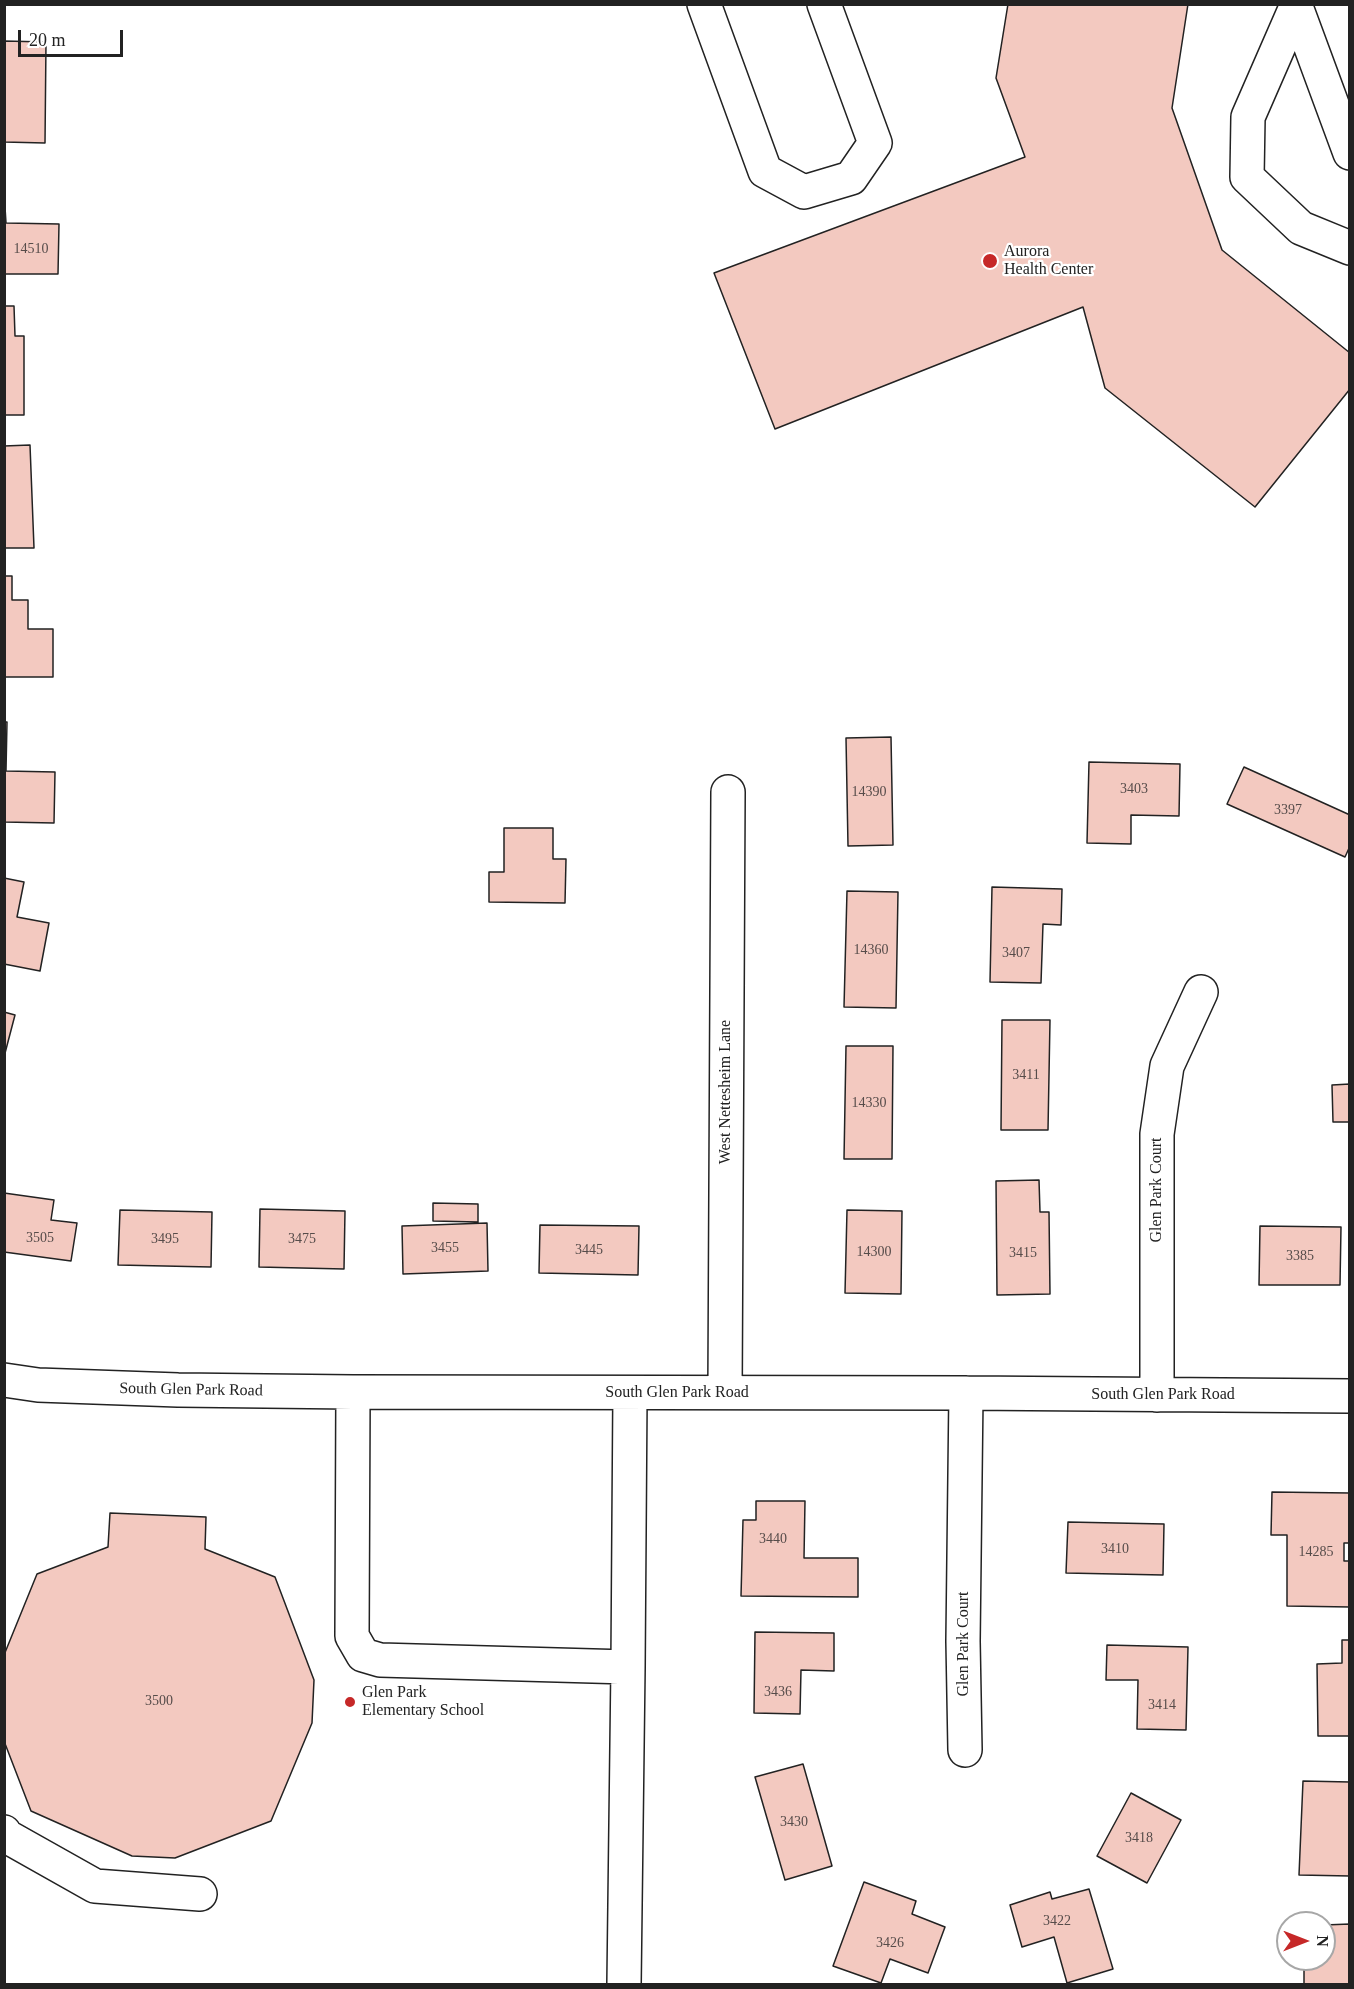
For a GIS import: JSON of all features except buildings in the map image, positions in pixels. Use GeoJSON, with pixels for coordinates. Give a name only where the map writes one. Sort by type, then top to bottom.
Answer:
{"type":"FeatureCollection","features":[{"type":"Feature","properties":{"kind":"street"},"geometry":{"type":"LineString","coordinates":[[704,4],[765,171],[804,192],[851,178],[875,143],[824,4]]}},
{"type":"Feature","properties":{"kind":"street"},"geometry":{"type":"LineString","coordinates":[[1296,6],[1348,142]]}},
{"type":"Feature","properties":{"kind":"street"},"geometry":{"type":"LineString","coordinates":[[1296,6],[1248,117],[1247,177],[1300,228],[1350,248]]}},
{"type":"Feature","properties":{"kind":"street","name":"West Nettesheim Lane"},"geometry":{"type":"LineString","coordinates":[[725,1392],[728,792]]}},
{"type":"Feature","properties":{"kind":"street","name":"Glen Park Court"},"geometry":{"type":"LineString","coordinates":[[1157,1395],[1157,1134],[1167,1066],[1201,992]]}},
{"type":"Feature","properties":{"kind":"street","name":"South Glen Park Road"},"geometry":{"type":"LineString","coordinates":[[4,1380],[38,1385],[167,1390],[1350,1396]]}},
{"type":"Feature","properties":{"kind":"street"},"geometry":{"type":"LineString","coordinates":[[353,1392],[352,1636],[363,1655],[380,1660],[628,1667]]}},
{"type":"Feature","properties":{"kind":"street"},"geometry":{"type":"LineString","coordinates":[[624,1984],[630,1393]]}},
{"type":"Feature","properties":{"kind":"street","name":"Glen Park Court"},"geometry":{"type":"LineString","coordinates":[[965,1750],[963,1641],[966,1393]]}},
{"type":"Feature","properties":{"kind":"street"},"geometry":{"type":"LineString","coordinates":[[4,1832],[6,1836],[95,1886],[200,1894]]}},
{"type":"Feature","properties":{"kind":"place","name":"Aurora Health Center"},"geometry":{"type":"Point","coordinates":[990,261]}},
{"type":"Feature","properties":{"kind":"place","name":"Glen Park Elementary School"},"geometry":{"type":"Point","coordinates":[350,1702]}}]}
